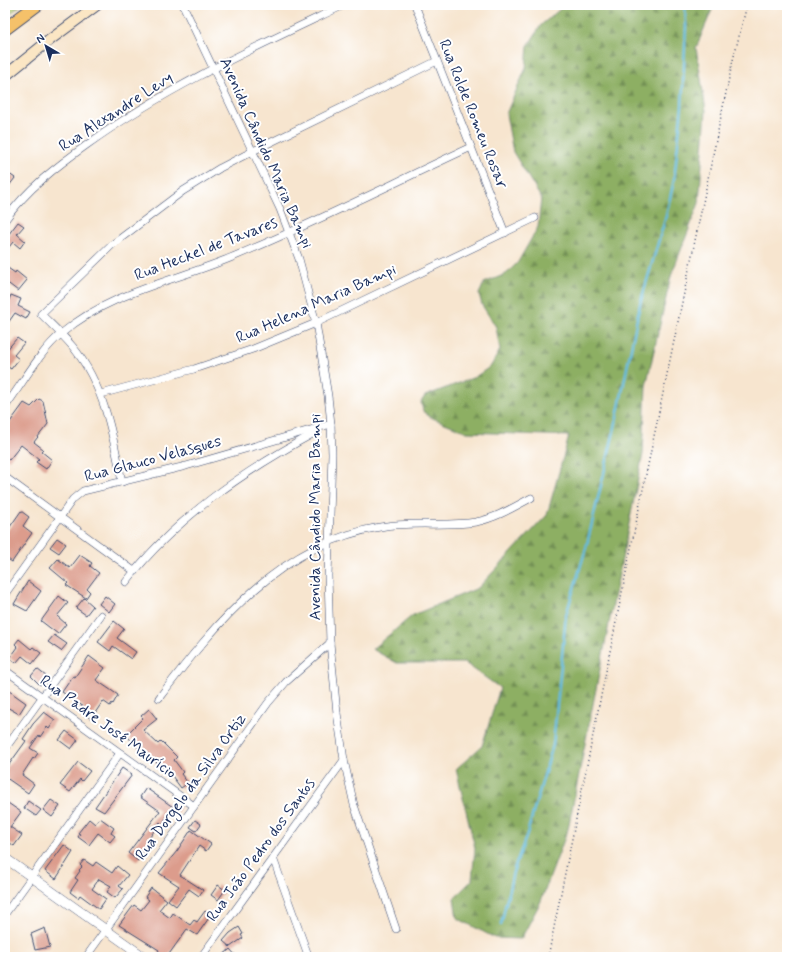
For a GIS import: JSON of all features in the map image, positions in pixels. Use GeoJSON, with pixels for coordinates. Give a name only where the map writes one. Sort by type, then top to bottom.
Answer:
{"type":"FeatureCollection","features":[{"type":"Feature","properties":{"kind":"highway"},"geometry":{"type":"LineString","coordinates":[[5,29],[36,5]]}},
{"type":"Feature","properties":{"kind":"main road"},"geometry":{"type":"LineString","coordinates":[[5,76],[97,5]]}},
{"type":"Feature","properties":{"kind":"street","name":"Avenida Cândido Maria Bampi"},"geometry":{"type":"LineString","coordinates":[[183,5],[253,151],[289,232],[308,288],[316,323],[331,424],[332,462],[329,541],[330,643],[344,760],[354,805],[396,929]]}},
{"type":"Feature","properties":{"kind":"street","name":"Rua Alexandre Levy"},"geometry":{"type":"LineString","coordinates":[[5,220],[25,194],[78,151],[140,109],[213,68],[344,5]]}},
{"type":"Feature","properties":{"kind":"street","name":"Rua Rolde Romeu Rosar"},"geometry":{"type":"LineString","coordinates":[[415,5],[505,233]]}},
{"type":"Feature","properties":{"kind":"street"},"geometry":{"type":"LineString","coordinates":[[122,482],[101,394],[83,361],[61,334],[41,314],[96,259],[146,217],[183,191],[220,168],[253,151],[437,61]]}},
{"type":"Feature","properties":{"kind":"street","name":"Rua Heckel de Tavares"},"geometry":{"type":"LineString","coordinates":[[5,407],[34,366],[61,334],[84,317],[126,294],[208,267],[289,232],[471,146]]}},
{"type":"Feature","properties":{"kind":"street","name":"Rua Helena Maria Bampi"},"geometry":{"type":"LineString","coordinates":[[101,394],[229,358],[316,323],[534,218]]}},
{"type":"Feature","properties":{"kind":"street"},"geometry":{"type":"LineString","coordinates":[[126,582],[134,571],[188,516],[217,493],[288,447],[331,424]]}},
{"type":"Feature","properties":{"kind":"street","name":"Rua Glauco Velasques"},"geometry":{"type":"LineString","coordinates":[[5,594],[73,499],[83,491],[232,453],[331,424]]}},
{"type":"Feature","properties":{"kind":"street"},"geometry":{"type":"LineString","coordinates":[[5,477],[134,571]]}},
{"type":"Feature","properties":{"kind":"street"},"geometry":{"type":"LineString","coordinates":[[159,698],[205,639],[240,602],[279,569],[304,553],[329,541],[379,527],[412,523],[455,524],[478,521],[498,515],[531,498]]}},
{"type":"Feature","properties":{"kind":"street"},"geometry":{"type":"LineString","coordinates":[[5,749],[101,615]]}},
{"type":"Feature","properties":{"kind":"street","name":"Rua Dorgelo da Silva Ortiz"},"geometry":{"type":"LineString","coordinates":[[86,957],[268,703],[286,682],[330,643]]}},
{"type":"Feature","properties":{"kind":"street","name":"Rua Padre José Maurício"},"geometry":{"type":"LineString","coordinates":[[5,670],[194,806]]}},
{"type":"Feature","properties":{"kind":"street"},"geometry":{"type":"LineString","coordinates":[[5,914],[120,753]]}},
{"type":"Feature","properties":{"kind":"street","name":"Rua João Pedro dos Santos"},"geometry":{"type":"LineString","coordinates":[[201,957],[344,760]]}},
{"type":"Feature","properties":{"kind":"street"},"geometry":{"type":"LineString","coordinates":[[5,858],[144,957]]}},
{"type":"Feature","properties":{"kind":"street"},"geometry":{"type":"LineString","coordinates":[[273,858],[308,955]]}},
{"type":"Feature","properties":{"kind":"path"},"geometry":{"type":"LineString","coordinates":[[548,957],[644,484],[732,64],[747,5]]}},
{"type":"Feature","properties":{"kind":"green space"},"geometry":{"type":"Polygon","coordinates":[[[5,5],[21,5],[5,18],[5,5]]]}},
{"type":"Feature","properties":{"kind":"green space"},"geometry":{"type":"Polygon","coordinates":[[[565,5],[714,5],[696,48],[706,111],[699,203],[671,276],[646,386],[643,454],[568,829],[541,901],[521,939],[495,938],[457,918],[454,898],[472,880],[475,848],[456,769],[482,746],[500,688],[465,663],[397,663],[372,649],[413,615],[478,588],[547,515],[569,436],[467,432],[430,417],[423,411],[421,402],[425,396],[475,377],[491,366],[500,350],[496,327],[482,305],[479,294],[484,283],[506,274],[518,262],[538,227],[541,198],[513,152],[506,114],[526,68],[528,46],[541,25],[565,5]]]}},
{"type":"Feature","properties":{"kind":"building"},"geometry":{"type":"Polygon","coordinates":[[[5,171],[15,178],[5,191],[5,171]]]}},
{"type":"Feature","properties":{"kind":"building"},"geometry":{"type":"Polygon","coordinates":[[[18,222],[24,226],[17,234],[25,241],[20,248],[13,242],[5,252],[5,239],[18,222]]]}},
{"type":"Feature","properties":{"kind":"building"},"geometry":{"type":"Polygon","coordinates":[[[5,266],[15,273],[16,271],[27,280],[18,291],[5,281],[5,266]]]}},
{"type":"Feature","properties":{"kind":"building"},"geometry":{"type":"Polygon","coordinates":[[[11,295],[21,299],[18,306],[30,312],[26,319],[15,313],[5,327],[5,309],[11,295]]]}},
{"type":"Feature","properties":{"kind":"building"},"geometry":{"type":"Polygon","coordinates":[[[17,338],[24,343],[14,355],[19,359],[11,369],[5,365],[5,352],[17,338]]]}},
{"type":"Feature","properties":{"kind":"building"},"geometry":{"type":"Polygon","coordinates":[[[39,399],[43,401],[48,424],[34,442],[43,449],[41,451],[52,460],[46,469],[36,462],[39,459],[21,445],[9,460],[5,457],[5,429],[24,403],[31,407],[39,399]]]}},
{"type":"Feature","properties":{"kind":"building"},"geometry":{"type":"Polygon","coordinates":[[[21,511],[29,517],[23,526],[32,533],[12,562],[5,557],[5,534],[21,511]]]}},
{"type":"Feature","properties":{"kind":"building"},"geometry":{"type":"Polygon","coordinates":[[[57,538],[66,544],[59,553],[50,547],[57,538]]]}},
{"type":"Feature","properties":{"kind":"building"},"geometry":{"type":"Polygon","coordinates":[[[80,555],[92,563],[90,566],[99,573],[87,589],[90,592],[86,598],[66,585],[68,583],[50,568],[58,559],[70,568],[80,555]]]}},
{"type":"Feature","properties":{"kind":"building"},"geometry":{"type":"Polygon","coordinates":[[[28,581],[41,591],[27,611],[14,604],[28,581]]]}},
{"type":"Feature","properties":{"kind":"building"},"geometry":{"type":"Polygon","coordinates":[[[59,596],[68,603],[57,616],[66,624],[58,634],[41,621],[59,596]]]}},
{"type":"Feature","properties":{"kind":"building"},"geometry":{"type":"Polygon","coordinates":[[[105,596],[115,604],[109,612],[99,604],[105,596]]]}},
{"type":"Feature","properties":{"kind":"building"},"geometry":{"type":"Polygon","coordinates":[[[84,598],[93,606],[86,615],[76,608],[84,598]]]}},
{"type":"Feature","properties":{"kind":"building"},"geometry":{"type":"Polygon","coordinates":[[[114,621],[124,629],[117,638],[136,652],[131,659],[113,646],[110,651],[98,642],[114,621]]]}},
{"type":"Feature","properties":{"kind":"building"},"geometry":{"type":"Polygon","coordinates":[[[54,635],[67,644],[61,651],[48,642],[54,635]]]}},
{"type":"Feature","properties":{"kind":"building"},"geometry":{"type":"Polygon","coordinates":[[[19,639],[31,649],[33,647],[41,653],[32,664],[22,656],[16,663],[10,658],[18,647],[15,644],[19,639]]]}},
{"type":"Feature","properties":{"kind":"building"},"geometry":{"type":"Polygon","coordinates":[[[89,656],[105,668],[96,680],[118,695],[113,704],[112,703],[110,706],[103,701],[91,719],[81,711],[84,707],[62,692],[73,676],[75,677],[89,656]]]}},
{"type":"Feature","properties":{"kind":"building"},"geometry":{"type":"Polygon","coordinates":[[[37,669],[47,677],[40,685],[31,676],[37,669]]]}},
{"type":"Feature","properties":{"kind":"building"},"geometry":{"type":"Polygon","coordinates":[[[5,688],[26,703],[19,714],[5,706],[5,688]]]}},
{"type":"Feature","properties":{"kind":"building"},"geometry":{"type":"Polygon","coordinates":[[[149,709],[157,719],[143,730],[158,744],[161,741],[177,757],[174,760],[183,772],[181,774],[188,783],[181,788],[172,776],[145,752],[144,754],[126,735],[143,718],[141,716],[149,709]]]}},
{"type":"Feature","properties":{"kind":"building"},"geometry":{"type":"Polygon","coordinates":[[[44,712],[55,720],[49,729],[47,727],[40,737],[39,735],[30,748],[38,753],[22,775],[34,784],[28,793],[5,777],[5,770],[26,741],[23,739],[33,724],[44,712]]]}},
{"type":"Feature","properties":{"kind":"building"},"geometry":{"type":"Polygon","coordinates":[[[66,731],[78,740],[71,749],[59,740],[66,731]]]}},
{"type":"Feature","properties":{"kind":"building"},"geometry":{"type":"Polygon","coordinates":[[[78,762],[90,771],[82,781],[80,779],[70,792],[60,785],[78,762]]]}},
{"type":"Feature","properties":{"kind":"building"},"geometry":{"type":"Polygon","coordinates":[[[122,768],[132,775],[104,812],[95,807],[122,768]]]}},
{"type":"Feature","properties":{"kind":"building"},"geometry":{"type":"Polygon","coordinates":[[[146,788],[173,807],[176,803],[181,807],[175,816],[170,813],[162,824],[160,822],[150,837],[152,839],[141,853],[142,855],[138,861],[128,853],[160,811],[140,797],[146,788]]]}},
{"type":"Feature","properties":{"kind":"building"},"geometry":{"type":"Polygon","coordinates":[[[51,800],[60,806],[52,817],[43,810],[51,800]]]}},
{"type":"Feature","properties":{"kind":"building"},"geometry":{"type":"Polygon","coordinates":[[[5,801],[21,812],[10,827],[22,835],[14,846],[5,839],[5,801]]]}},
{"type":"Feature","properties":{"kind":"building"},"geometry":{"type":"Polygon","coordinates":[[[28,801],[41,810],[36,816],[24,808],[28,801]]]}},
{"type":"Feature","properties":{"kind":"building"},"geometry":{"type":"Polygon","coordinates":[[[100,818],[114,828],[111,833],[115,836],[110,842],[98,833],[89,845],[78,837],[80,834],[78,833],[89,819],[95,824],[100,818]]]}},
{"type":"Feature","properties":{"kind":"building"},"geometry":{"type":"Polygon","coordinates":[[[195,820],[201,824],[196,831],[190,827],[195,820]]]}},
{"type":"Feature","properties":{"kind":"building"},"geometry":{"type":"Polygon","coordinates":[[[191,830],[211,844],[206,851],[199,846],[180,875],[203,890],[199,896],[189,889],[176,906],[168,900],[179,886],[159,873],[177,851],[191,830]]]}},
{"type":"Feature","properties":{"kind":"building"},"geometry":{"type":"Polygon","coordinates":[[[64,845],[73,852],[56,879],[45,871],[64,845]]]}},
{"type":"Feature","properties":{"kind":"building"},"geometry":{"type":"Polygon","coordinates":[[[84,860],[93,866],[96,862],[112,873],[117,866],[128,875],[119,886],[123,889],[115,898],[107,892],[111,886],[99,879],[92,889],[106,899],[99,909],[80,895],[78,898],[70,892],[78,880],[75,878],[82,867],[80,865],[84,860]]]}},
{"type":"Feature","properties":{"kind":"building"},"geometry":{"type":"Polygon","coordinates":[[[218,885],[225,890],[218,900],[211,895],[218,885]]]}},
{"type":"Feature","properties":{"kind":"building"},"geometry":{"type":"Polygon","coordinates":[[[151,888],[167,900],[159,910],[170,918],[173,913],[190,925],[194,920],[197,922],[205,911],[211,915],[197,935],[187,929],[167,957],[164,957],[158,952],[159,950],[119,925],[134,905],[141,910],[149,900],[145,897],[151,888]]]}},
{"type":"Feature","properties":{"kind":"building"},"geometry":{"type":"Polygon","coordinates":[[[239,927],[243,934],[241,935],[243,938],[230,947],[223,941],[230,933],[239,927]]]}},
{"type":"Feature","properties":{"kind":"building"},"geometry":{"type":"Polygon","coordinates":[[[45,928],[50,947],[35,950],[31,934],[45,928]]]}},
{"type":"Feature","properties":{"kind":"building"},"geometry":{"type":"Polygon","coordinates":[[[230,949],[237,957],[221,957],[230,949]]]}},
{"type":"Feature","properties":{"kind":"waterway"},"geometry":{"type":"LineString","coordinates":[[501,925],[513,872],[526,837],[553,745],[566,615],[586,548],[615,427],[640,304],[666,216],[674,180],[682,106],[686,25],[685,5]]}}]}
